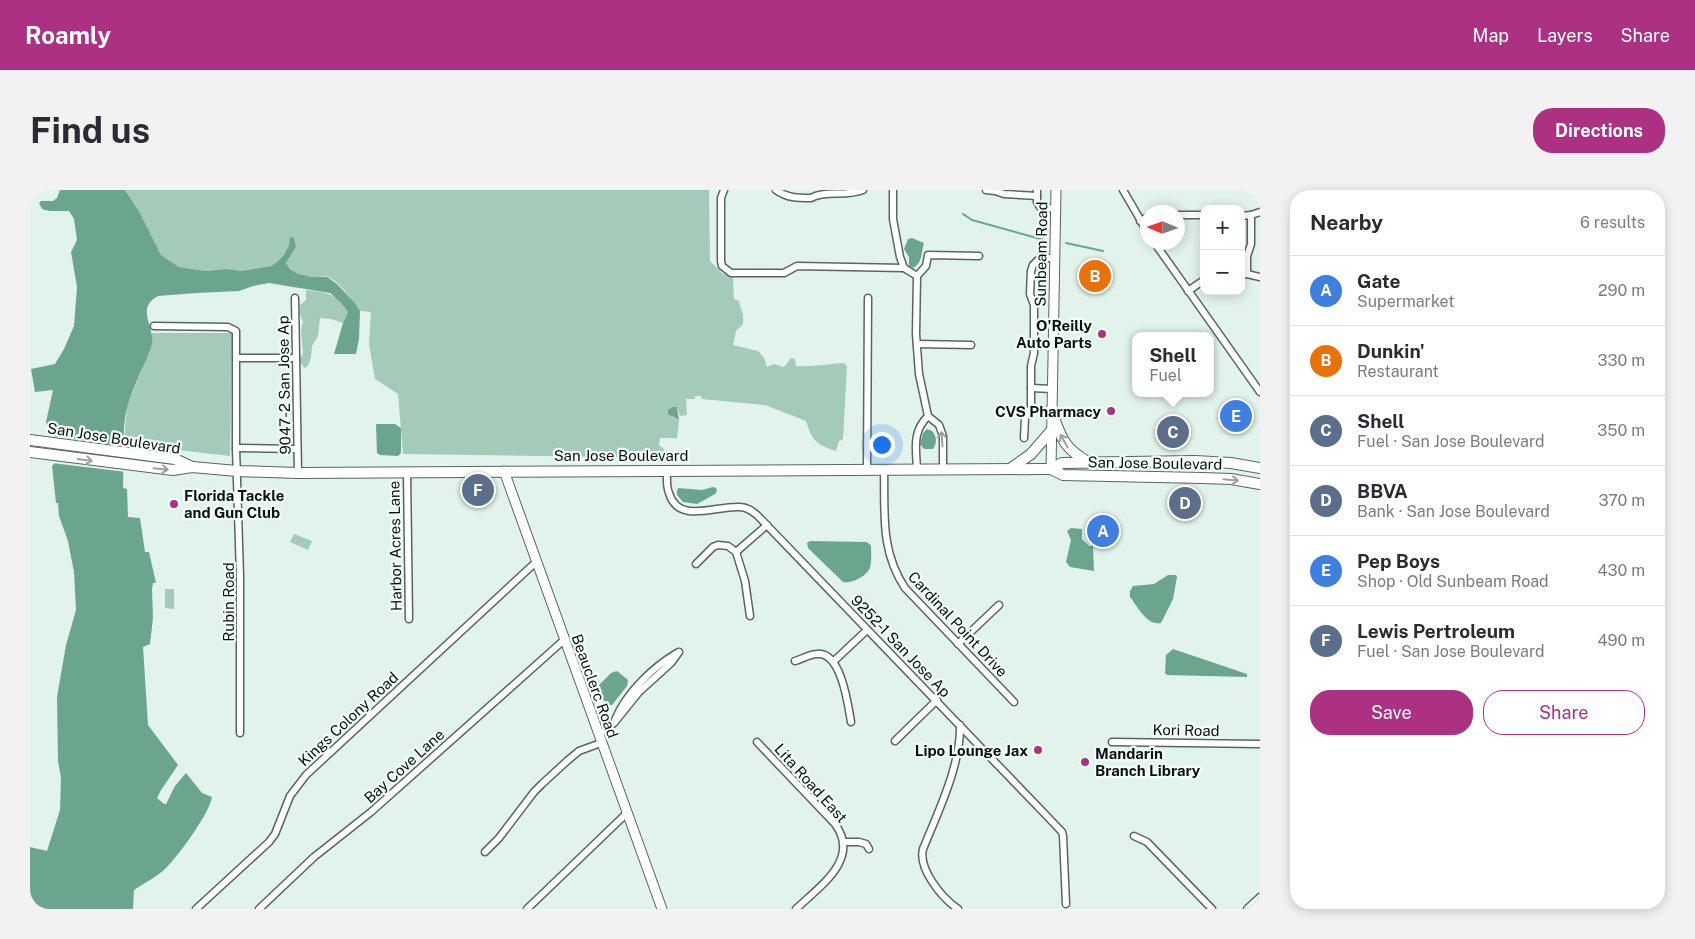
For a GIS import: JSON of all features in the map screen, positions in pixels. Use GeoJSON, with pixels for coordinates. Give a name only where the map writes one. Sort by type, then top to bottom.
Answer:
{"type":"FeatureCollection","features":[{"type":"Feature","properties":{"kind":"main road"},"geometry":{"type":"LineString","coordinates":[[1051,410],[1062,440],[1068,448],[1089,463]]}},
{"type":"Feature","properties":{"kind":"main road"},"geometry":{"type":"LineString","coordinates":[[1010,469],[1031,454],[1051,431]]}},
{"type":"Feature","properties":{"kind":"main road","name":"San Jose Boulevard"},"geometry":{"type":"LineString","coordinates":[[30,440],[175,459],[192,467]]}},
{"type":"Feature","properties":{"kind":"main road","name":"San Jose Boulevard"},"geometry":{"type":"LineString","coordinates":[[35,453],[173,470],[192,467],[298,473],[942,468],[1050,469],[1063,475],[1202,478],[1238,480],[1260,484]]}},
{"type":"Feature","properties":{"kind":"main road","name":"San Jose Boulevard"},"geometry":{"type":"LineString","coordinates":[[1050,469],[1062,463],[1195,461],[1242,464],[1260,468]]}},
{"type":"Feature","properties":{"kind":"street"},"geometry":{"type":"LineString","coordinates":[[724,190],[721,198],[721,261],[722,266],[731,273],[784,273],[797,266],[904,268],[917,276]]}},
{"type":"Feature","properties":{"kind":"street"},"geometry":{"type":"LineString","coordinates":[[776,190],[792,198],[811,198],[817,193],[849,194],[863,190]]}},
{"type":"Feature","properties":{"kind":"street"},"geometry":{"type":"LineString","coordinates":[[893,190],[895,234],[904,268]]}},
{"type":"Feature","properties":{"kind":"street"},"geometry":{"type":"LineString","coordinates":[[986,190],[1004,194],[1037,193],[1037,202],[1040,207],[1056,208]]}},
{"type":"Feature","properties":{"kind":"street","name":"Sunbeam Road"},"geometry":{"type":"LineString","coordinates":[[1050,469],[1056,190]]}},
{"type":"Feature","properties":{"kind":"street"},"geometry":{"type":"LineString","coordinates":[[1123,190],[1140,221]]}},
{"type":"Feature","properties":{"kind":"street"},"geometry":{"type":"LineString","coordinates":[[1245,216],[1251,216],[1260,212]]}},
{"type":"Feature","properties":{"kind":"street"},"geometry":{"type":"LineString","coordinates":[[1185,215],[1200,215]]}},
{"type":"Feature","properties":{"kind":"street"},"geometry":{"type":"LineString","coordinates":[[1245,269],[1251,244],[1251,216]]}},
{"type":"Feature","properties":{"kind":"street"},"geometry":{"type":"LineString","coordinates":[[1160,250],[1260,392]]}},
{"type":"Feature","properties":{"kind":"street"},"geometry":{"type":"LineString","coordinates":[[942,468],[942,430],[928,416],[922,392],[917,344],[917,276],[926,266],[928,254],[979,256]]}},
{"type":"Feature","properties":{"kind":"street"},"geometry":{"type":"LineString","coordinates":[[1024,438],[1025,418],[1031,408],[1031,366],[1034,353],[1034,305],[1030,294],[1031,271],[1033,265],[1038,260],[1055,258]]}},
{"type":"Feature","properties":{"kind":"street"},"geometry":{"type":"LineString","coordinates":[[1245,275],[1260,277]]}},
{"type":"Feature","properties":{"kind":"street"},"geometry":{"type":"LineString","coordinates":[[1188,291],[1200,283]]}},
{"type":"Feature","properties":{"kind":"street","name":"9047-2 San Jose Ap"},"geometry":{"type":"LineString","coordinates":[[295,298],[298,473]]}},
{"type":"Feature","properties":{"kind":"street"},"geometry":{"type":"LineString","coordinates":[[867,469],[868,298]]}},
{"type":"Feature","properties":{"kind":"street","name":"Rubin Road"},"geometry":{"type":"LineString","coordinates":[[154,326],[233,328],[237,335],[236,448],[240,576],[240,733]]}},
{"type":"Feature","properties":{"kind":"street"},"geometry":{"type":"LineString","coordinates":[[917,344],[971,345]]}},
{"type":"Feature","properties":{"kind":"street"},"geometry":{"type":"LineString","coordinates":[[237,358],[296,358]]}},
{"type":"Feature","properties":{"kind":"street"},"geometry":{"type":"LineString","coordinates":[[1031,388],[1052,389]]}},
{"type":"Feature","properties":{"kind":"street"},"geometry":{"type":"LineString","coordinates":[[917,469],[916,436],[921,423],[928,416]]}},
{"type":"Feature","properties":{"kind":"street"},"geometry":{"type":"LineString","coordinates":[[236,448],[297,449]]}},
{"type":"Feature","properties":{"kind":"street","name":"Cardinal Point Drive"},"geometry":{"type":"LineString","coordinates":[[884,469],[886,543],[894,569],[905,588],[1014,702]]}},
{"type":"Feature","properties":{"kind":"street","name":"9252-1 San Jose Ap"},"geometry":{"type":"LineString","coordinates":[[667,470],[668,491],[672,501],[678,507],[696,511],[740,507],[752,510],[1062,832],[1066,904]]}},
{"type":"Feature","properties":{"kind":"street","name":"Beauclerc Road"},"geometry":{"type":"LineString","coordinates":[[504,471],[662,909]]}},
{"type":"Feature","properties":{"kind":"street","name":"Harbor Acres Lane"},"geometry":{"type":"LineString","coordinates":[[407,472],[409,619]]}},
{"type":"Feature","properties":{"kind":"street"},"geometry":{"type":"LineString","coordinates":[[736,552],[767,525]]}},
{"type":"Feature","properties":{"kind":"street"},"geometry":{"type":"LineString","coordinates":[[696,564],[713,546],[728,546],[736,552],[740,559],[745,581],[750,616]]}},
{"type":"Feature","properties":{"kind":"street","name":"Kings Colony Road"},"geometry":{"type":"LineString","coordinates":[[196,909],[269,842],[275,834],[290,796],[306,775],[536,562]]}},
{"type":"Feature","properties":{"kind":"street"},"geometry":{"type":"LineString","coordinates":[[958,644],[999,605]]}},
{"type":"Feature","properties":{"kind":"street"},"geometry":{"type":"LineString","coordinates":[[834,661],[867,630]]}},
{"type":"Feature","properties":{"kind":"street","name":"Bay Cove Lane"},"geometry":{"type":"LineString","coordinates":[[259,909],[314,857],[371,812],[564,640]]}},
{"type":"Feature","properties":{"kind":"street"},"geometry":{"type":"LineString","coordinates":[[485,852],[499,838],[534,792],[579,751],[600,739],[646,683],[668,659],[679,652],[672,664],[646,683]]}},
{"type":"Feature","properties":{"kind":"street"},"geometry":{"type":"LineString","coordinates":[[795,661],[818,653],[825,654],[834,661],[845,693],[851,722]]}},
{"type":"Feature","properties":{"kind":"street"},"geometry":{"type":"LineString","coordinates":[[895,741],[937,700]]}},
{"type":"Feature","properties":{"kind":"street"},"geometry":{"type":"LineString","coordinates":[[958,909],[942,895],[924,867],[922,858],[923,849],[954,768],[960,743],[960,725]]}},
{"type":"Feature","properties":{"kind":"street","name":"Lita Road East"},"geometry":{"type":"LineString","coordinates":[[757,742],[835,824],[844,842]]}},
{"type":"Feature","properties":{"kind":"street","name":"Kori Road"},"geometry":{"type":"LineString","coordinates":[[1112,742],[1260,744]]}},
{"type":"Feature","properties":{"kind":"street"},"geometry":{"type":"LineString","coordinates":[[527,909],[627,813]]}},
{"type":"Feature","properties":{"kind":"street"},"geometry":{"type":"LineString","coordinates":[[1134,836],[1147,842],[1212,909]]}},
{"type":"Feature","properties":{"kind":"street"},"geometry":{"type":"LineString","coordinates":[[796,909],[834,873],[843,855],[844,842],[866,844],[868,849]]}},
{"type":"Feature","properties":{"kind":"street"},"geometry":{"type":"LineString","coordinates":[[1248,909],[1260,897]]}},
{"type":"Feature","properties":{"kind":"shaded area"},"geometry":{"type":"Polygon","coordinates":[[[60,190],[125,190],[140,213],[161,255],[179,267],[206,271],[226,269],[242,271],[271,266],[284,255],[289,245],[290,237],[294,238],[296,247],[286,263],[290,269],[298,274],[312,277],[327,277],[337,284],[360,311],[359,339],[356,354],[334,354],[348,312],[330,293],[269,283],[239,291],[158,296],[148,306],[147,312],[152,344],[132,392],[126,413],[123,488],[127,489],[128,517],[140,518],[145,552],[149,552],[156,583],[153,583],[152,589],[153,618],[150,644],[143,647],[148,725],[178,765],[157,798],[166,804],[175,786],[186,773],[202,793],[212,797],[200,824],[172,862],[159,874],[134,890],[133,909],[30,909],[30,847],[47,851],[60,810],[61,778],[58,761],[57,697],[66,645],[76,610],[74,572],[68,541],[59,516],[58,503],[56,503],[52,466],[55,463],[46,422],[53,390],[35,392],[31,369],[55,364],[74,326],[77,287],[71,252],[77,240],[74,219],[69,211],[49,211],[42,209],[39,203],[41,201],[53,201],[57,198],[60,190]]]}},
{"type":"Feature","properties":{"kind":"shaded area"},"geometry":{"type":"Polygon","coordinates":[[[125,190],[709,190],[710,261],[723,274],[733,276],[734,299],[739,301],[743,314],[743,324],[736,331],[733,345],[758,351],[764,358],[767,367],[774,364],[784,367],[791,358],[795,359],[796,366],[844,363],[847,366],[843,439],[839,441],[836,451],[824,447],[813,438],[806,421],[765,405],[702,399],[701,396],[695,396],[695,399],[686,399],[687,415],[680,416],[677,407],[672,417],[679,420],[677,438],[660,438],[659,445],[664,449],[665,453],[670,453],[670,458],[403,454],[398,394],[375,379],[369,344],[371,312],[360,311],[346,292],[332,279],[303,275],[292,270],[286,263],[296,247],[290,238],[284,255],[271,266],[242,271],[226,269],[206,271],[179,267],[161,255],[140,213],[125,190]]]}},
{"type":"Feature","properties":{"kind":"shaded area"},"geometry":{"type":"Polygon","coordinates":[[[912,238],[924,243],[919,263],[913,268],[909,266],[909,257],[904,249],[908,239],[912,238]]]}},
{"type":"Feature","properties":{"kind":"shaded area"},"geometry":{"type":"Polygon","coordinates":[[[306,290],[335,297],[348,312],[343,323],[320,318],[318,336],[312,346],[308,366],[304,368],[300,361],[303,353],[301,330],[303,322],[300,314],[300,305],[306,300],[306,290]]]}},
{"type":"Feature","properties":{"kind":"shaded area"},"geometry":{"type":"Polygon","coordinates":[[[152,333],[232,333],[230,456],[126,444],[124,439],[127,406],[152,344],[152,333]]]}},
{"type":"Feature","properties":{"kind":"shaded area"},"geometry":{"type":"Polygon","coordinates":[[[677,407],[679,420],[668,414],[668,410],[677,407]]]}},
{"type":"Feature","properties":{"kind":"shaded area"},"geometry":{"type":"Polygon","coordinates":[[[376,424],[395,424],[401,428],[401,453],[398,456],[380,455],[377,453],[376,424]]]}},
{"type":"Feature","properties":{"kind":"shaded area"},"geometry":{"type":"Polygon","coordinates":[[[927,429],[934,433],[936,438],[933,449],[924,449],[920,444],[923,433],[927,429]]]}},
{"type":"Feature","properties":{"kind":"shaded area"},"geometry":{"type":"Polygon","coordinates":[[[713,487],[717,491],[715,494],[697,504],[683,502],[677,495],[678,488],[702,490],[713,487]]]}},
{"type":"Feature","properties":{"kind":"shaded area"},"geometry":{"type":"Polygon","coordinates":[[[1071,528],[1082,529],[1082,539],[1089,546],[1093,546],[1094,571],[1070,567],[1066,562],[1071,540],[1067,531],[1071,528]]]}},
{"type":"Feature","properties":{"kind":"shaded area"},"geometry":{"type":"Polygon","coordinates":[[[294,534],[312,541],[308,550],[290,542],[294,534]]]}},
{"type":"Feature","properties":{"kind":"shaded area"},"geometry":{"type":"Polygon","coordinates":[[[810,541],[867,542],[871,546],[869,570],[859,579],[843,582],[808,548],[807,543],[810,541]]]}},
{"type":"Feature","properties":{"kind":"shaded area"},"geometry":{"type":"Polygon","coordinates":[[[1168,575],[1176,575],[1177,577],[1173,599],[1161,623],[1151,622],[1130,597],[1130,591],[1133,586],[1154,584],[1168,575]]]}},
{"type":"Feature","properties":{"kind":"shaded area"},"geometry":{"type":"Polygon","coordinates":[[[165,589],[174,589],[174,609],[165,608],[165,589]]]}},
{"type":"Feature","properties":{"kind":"shaded area"},"geometry":{"type":"Polygon","coordinates":[[[1173,649],[1247,674],[1247,677],[1167,675],[1165,673],[1166,655],[1173,649]]]}},
{"type":"Feature","properties":{"kind":"shaded area"},"geometry":{"type":"Polygon","coordinates":[[[617,671],[628,680],[627,686],[612,705],[608,705],[600,696],[599,685],[611,673],[617,671]]]}},
{"type":"Feature","properties":{"kind":"pier"},"geometry":{"type":"Polygon","coordinates":[[[46,435],[126,446],[126,472],[52,463],[46,435]]]}},
{"type":"Feature","properties":{"kind":"waterway"},"geometry":{"type":"LineString","coordinates":[[963,214],[972,220],[1044,240]]}},
{"type":"Feature","properties":{"kind":"waterway"},"geometry":{"type":"LineString","coordinates":[[1066,243],[1103,251]]}},
{"type":"Feature","properties":{"kind":"place","name":"Dunkin'"},"geometry":{"type":"Point","coordinates":[1095,276]}},
{"type":"Feature","properties":{"kind":"place","name":"O'Reilly Auto Parts"},"geometry":{"type":"Point","coordinates":[1102,334]}},
{"type":"Feature","properties":{"kind":"place","name":"CVS Pharmacy"},"geometry":{"type":"Point","coordinates":[1111,411]}},
{"type":"Feature","properties":{"kind":"place","name":"Pep Boys"},"geometry":{"type":"Point","coordinates":[1236,416]}},
{"type":"Feature","properties":{"kind":"place","name":"Shell"},"geometry":{"type":"Point","coordinates":[1173,432]}},
{"type":"Feature","properties":{"kind":"place","name":"Lewis Pertroleum"},"geometry":{"type":"Point","coordinates":[478,490]}},
{"type":"Feature","properties":{"kind":"place","name":"BBVA"},"geometry":{"type":"Point","coordinates":[1185,503]}},
{"type":"Feature","properties":{"kind":"place","name":"Florida Tackle and Gun Club"},"geometry":{"type":"Point","coordinates":[174,504]}},
{"type":"Feature","properties":{"kind":"place","name":"Gate"},"geometry":{"type":"Point","coordinates":[1103,531]}},
{"type":"Feature","properties":{"kind":"place","name":"Lipo Lounge Jax"},"geometry":{"type":"Point","coordinates":[1038,750]}},
{"type":"Feature","properties":{"kind":"place","name":"Mandarin Branch Library"},"geometry":{"type":"Point","coordinates":[1085,762]}}]}
